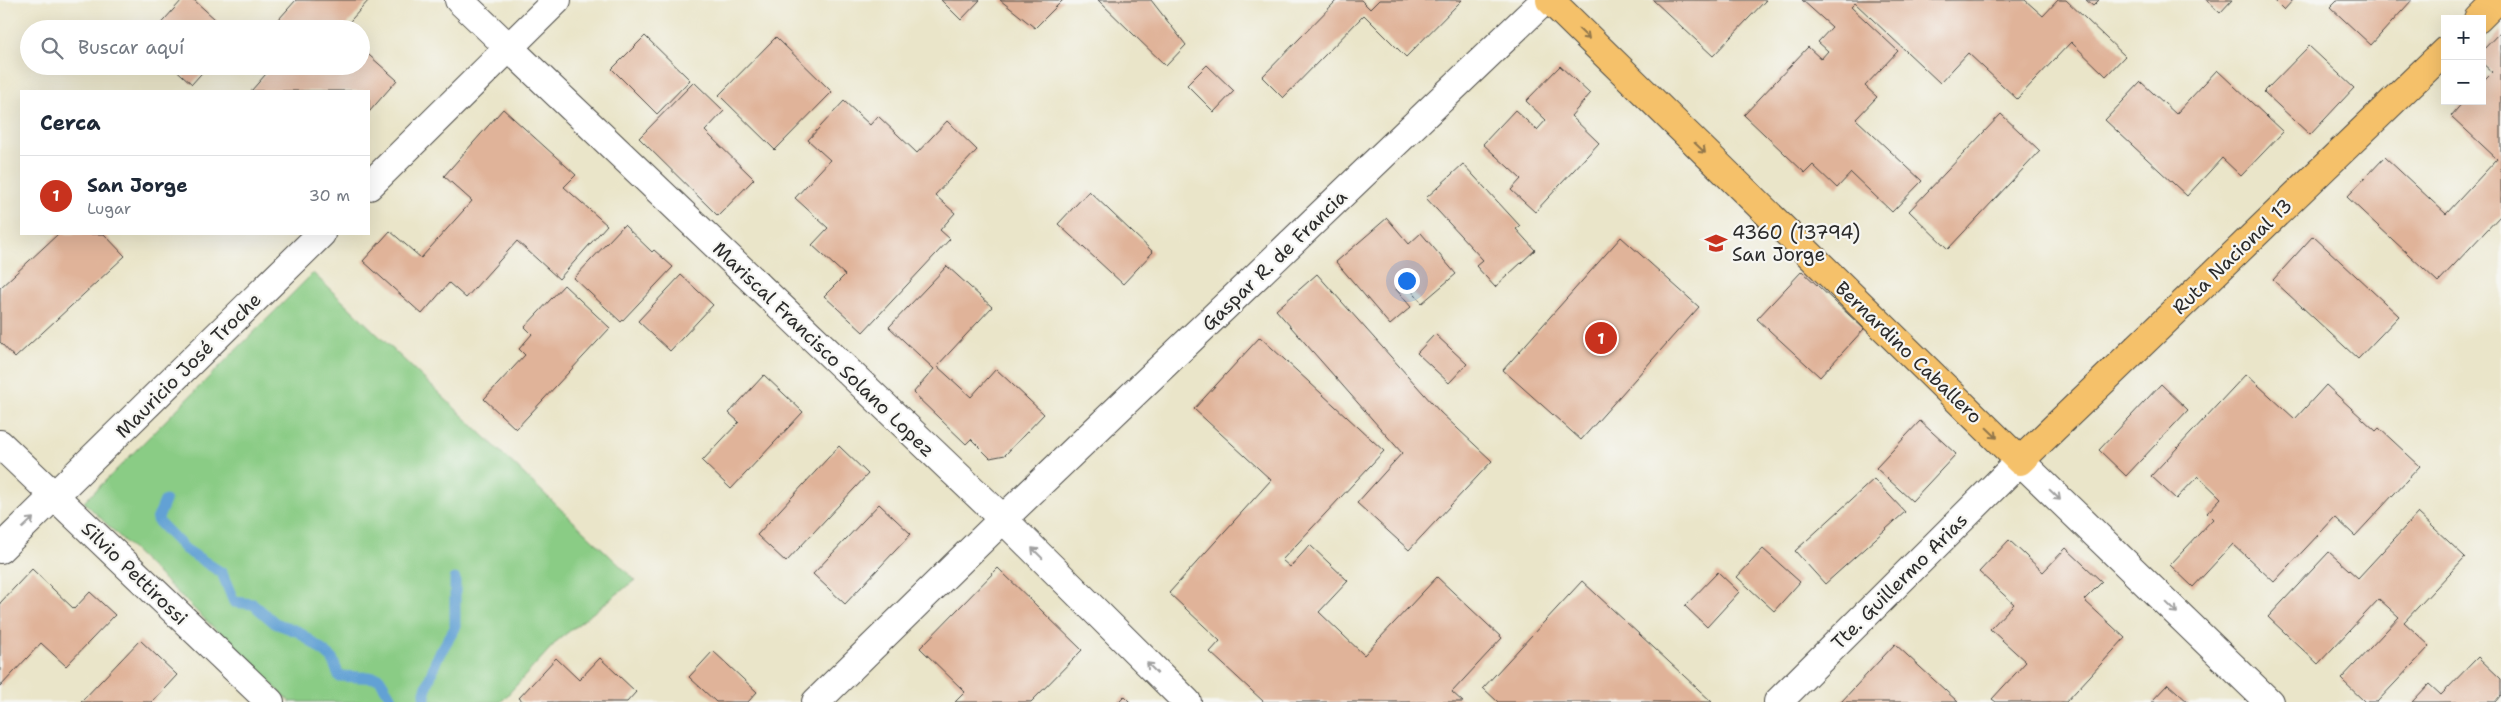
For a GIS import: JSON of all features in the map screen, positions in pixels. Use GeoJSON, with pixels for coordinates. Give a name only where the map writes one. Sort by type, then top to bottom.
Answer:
{"type":"FeatureCollection","features":[{"type":"Feature","properties":{"kind":"highway","name":"Bernardino Caballero"},"geometry":{"type":"LineString","coordinates":[[1550,0],[2020,461]]}},
{"type":"Feature","properties":{"kind":"highway"},"geometry":{"type":"LineString","coordinates":[[2482,15],[2497,0]]}},
{"type":"Feature","properties":{"kind":"highway","name":"Ruta Nacional 13"},"geometry":{"type":"LineString","coordinates":[[2020,461],[2441,55]]}},
{"type":"Feature","properties":{"kind":"street","name":"Mariscal Francisco Solano Lopez"},"geometry":{"type":"LineString","coordinates":[[459,0],[1003,519],[1187,702]]}},
{"type":"Feature","properties":{"kind":"street"},"geometry":{"type":"LineString","coordinates":[[370,185],[556,0]]}},
{"type":"Feature","properties":{"kind":"street","name":"Gaspar R. de Francia"},"geometry":{"type":"LineString","coordinates":[[816,702],[1003,519],[1545,0]]}},
{"type":"Feature","properties":{"kind":"street","name":"Mauricio José Troche"},"geometry":{"type":"LineString","coordinates":[[0,549],[56,497],[320,235]]}},
{"type":"Feature","properties":{"kind":"street","name":"Silvio Pettirossi"},"geometry":{"type":"LineString","coordinates":[[0,444],[270,702]]}},
{"type":"Feature","properties":{"kind":"street","name":"Tte. Guillermo Arias"},"geometry":{"type":"LineString","coordinates":[[1778,702],[2020,461]]}},
{"type":"Feature","properties":{"kind":"street","name":"Bernardino Caballero"},"geometry":{"type":"LineString","coordinates":[[2020,461],[2269,702]]}},
{"type":"Feature","properties":{"kind":"green space"},"geometry":{"type":"Polygon","coordinates":[[[313,273],[635,580],[558,640],[501,702],[290,702],[84,502],[313,273]]]}},
{"type":"Feature","properties":{"kind":"building"},"geometry":{"type":"Polygon","coordinates":[[[182,0],[194,0],[216,20],[164,20],[182,0]]]}},
{"type":"Feature","properties":{"kind":"building"},"geometry":{"type":"Polygon","coordinates":[[[296,0],[369,0],[351,20],[278,20],[296,0]]]}},
{"type":"Feature","properties":{"kind":"building"},"geometry":{"type":"Polygon","coordinates":[[[941,0],[980,0],[961,20],[941,0]]]}},
{"type":"Feature","properties":{"kind":"building"},"geometry":{"type":"Polygon","coordinates":[[[1000,0],[1063,0],[1035,28],[1000,0]]]}},
{"type":"Feature","properties":{"kind":"building"},"geometry":{"type":"Polygon","coordinates":[[[1098,0],[1151,0],[1186,45],[1166,66],[1098,0]]]}},
{"type":"Feature","properties":{"kind":"building"},"geometry":{"type":"Polygon","coordinates":[[[1337,0],[1361,0],[1370,9],[1379,0],[1462,0],[1406,57],[1364,15],[1283,98],[1262,77],[1337,0]]]}},
{"type":"Feature","properties":{"kind":"building"},"geometry":{"type":"Polygon","coordinates":[[[1653,0],[1766,0],[1713,56],[1653,0]]]}},
{"type":"Feature","properties":{"kind":"building"},"geometry":{"type":"Polygon","coordinates":[[[1802,0],[2025,0],[2043,16],[2058,0],[2066,0],[2125,56],[2106,76],[2071,42],[2017,99],[1968,53],[1940,83],[1855,3],[1851,7],[1898,51],[1865,86],[1877,97],[1856,119],[1922,181],[1892,212],[1851,173],[1837,188],[1813,165],[1805,173],[1744,115],[1808,47],[1821,59],[1828,51],[1818,42],[1832,27],[1802,0]]]}},
{"type":"Feature","properties":{"kind":"building"},"geometry":{"type":"Polygon","coordinates":[[[2086,0],[2099,0],[2093,6],[2086,0]]]}},
{"type":"Feature","properties":{"kind":"building"},"geometry":{"type":"Polygon","coordinates":[[[2206,0],[2232,0],[2220,13],[2206,0]]]}},
{"type":"Feature","properties":{"kind":"building"},"geometry":{"type":"Polygon","coordinates":[[[2274,0],[2293,0],[2284,10],[2274,0]]]}},
{"type":"Feature","properties":{"kind":"building"},"geometry":{"type":"Polygon","coordinates":[[[2337,0],[2412,0],[2371,45],[2330,7],[2337,0]]]}},
{"type":"Feature","properties":{"kind":"building"},"geometry":{"type":"Polygon","coordinates":[[[2501,31],[2501,215],[2438,282],[2347,197],[2385,157],[2446,214],[2497,159],[2451,116],[2461,105],[2486,105],[2486,78],[2492,72],[2486,67],[2486,47],[2501,31]]]}},
{"type":"Feature","properties":{"kind":"building"},"geometry":{"type":"Polygon","coordinates":[[[645,36],[690,80],[657,114],[612,69],[645,36]]]}},
{"type":"Feature","properties":{"kind":"building"},"geometry":{"type":"Polygon","coordinates":[[[776,37],[832,92],[775,150],[719,95],[776,37]]]}},
{"type":"Feature","properties":{"kind":"building"},"geometry":{"type":"Polygon","coordinates":[[[2309,46],[2354,88],[2310,135],[2264,92],[2309,46]]]}},
{"type":"Feature","properties":{"kind":"building"},"geometry":{"type":"Polygon","coordinates":[[[370,56],[397,80],[370,111],[370,90],[252,90],[265,75],[370,75],[370,56]]]}},
{"type":"Feature","properties":{"kind":"building"},"geometry":{"type":"Polygon","coordinates":[[[1207,65],[1234,91],[1214,112],[1187,85],[1207,65]]]}},
{"type":"Feature","properties":{"kind":"building"},"geometry":{"type":"Polygon","coordinates":[[[1560,66],[1590,94],[1571,116],[1599,143],[1535,212],[1511,190],[1521,179],[1483,144],[1515,110],[1537,130],[1546,120],[1526,101],[1560,66]]]}},
{"type":"Feature","properties":{"kind":"building"},"geometry":{"type":"Polygon","coordinates":[[[2217,70],[2283,132],[2241,176],[2222,158],[2187,196],[2105,120],[2141,82],[2176,114],[2217,70]]]}},
{"type":"Feature","properties":{"kind":"building"},"geometry":{"type":"Polygon","coordinates":[[[182,75],[200,75],[192,84],[182,75]]]}},
{"type":"Feature","properties":{"kind":"building"},"geometry":{"type":"Polygon","coordinates":[[[694,82],[724,111],[705,131],[754,179],[718,216],[639,138],[694,82]]]}},
{"type":"Feature","properties":{"kind":"building"},"geometry":{"type":"Polygon","coordinates":[[[844,101],[870,125],[878,116],[917,153],[947,121],[977,150],[935,195],[955,213],[940,230],[950,239],[863,332],[824,296],[845,275],[812,245],[828,228],[795,198],[830,160],[808,140],[844,101]]]}},
{"type":"Feature","properties":{"kind":"building"},"geometry":{"type":"Polygon","coordinates":[[[503,109],[576,175],[564,187],[607,225],[559,279],[517,241],[466,298],[449,283],[422,314],[363,261],[390,231],[421,258],[472,201],[444,176],[503,109]]]}},
{"type":"Feature","properties":{"kind":"building"},"geometry":{"type":"Polygon","coordinates":[[[2001,114],[2040,151],[1948,249],[1909,211],[2001,114]]]}},
{"type":"Feature","properties":{"kind":"building"},"geometry":{"type":"Polygon","coordinates":[[[1463,164],[1520,226],[1516,229],[1535,250],[1495,287],[1476,266],[1483,260],[1426,198],[1463,164]]]}},
{"type":"Feature","properties":{"kind":"building"},"geometry":{"type":"Polygon","coordinates":[[[1089,191],[1153,252],[1123,284],[1058,224],[1089,191]]]}},
{"type":"Feature","properties":{"kind":"building"},"geometry":{"type":"Polygon","coordinates":[[[1387,218],[1409,244],[1421,233],[1456,274],[1422,303],[1403,281],[1395,288],[1411,307],[1390,325],[1336,262],[1387,218]]]}},
{"type":"Feature","properties":{"kind":"building"},"geometry":{"type":"Polygon","coordinates":[[[624,225],[652,252],[654,250],[673,267],[621,322],[574,278],[624,225]]]}},
{"type":"Feature","properties":{"kind":"building"},"geometry":{"type":"Polygon","coordinates":[[[57,235],[105,235],[125,256],[15,358],[0,342],[0,288],[57,235]]]}},
{"type":"Feature","properties":{"kind":"building"},"geometry":{"type":"Polygon","coordinates":[[[2313,236],[2399,316],[2358,359],[2273,280],[2313,236]]]}},
{"type":"Feature","properties":{"kind":"building"},"geometry":{"type":"Polygon","coordinates":[[[1621,237],[1699,307],[1581,440],[1503,370],[1621,237]]]}},
{"type":"Feature","properties":{"kind":"building"},"geometry":{"type":"Polygon","coordinates":[[[947,266],[992,307],[937,366],[971,397],[996,369],[1044,414],[1005,455],[990,458],[971,439],[966,444],[913,393],[934,369],[889,327],[947,266]]]}},
{"type":"Feature","properties":{"kind":"building"},"geometry":{"type":"Polygon","coordinates":[[[1802,271],[1864,329],[1820,377],[1757,319],[1802,271]]]}},
{"type":"Feature","properties":{"kind":"building"},"geometry":{"type":"Polygon","coordinates":[[[1317,274],[1440,412],[1492,461],[1409,550],[1357,503],[1402,453],[1276,310],[1317,274]]]}},
{"type":"Feature","properties":{"kind":"building"},"geometry":{"type":"Polygon","coordinates":[[[681,275],[713,305],[670,351],[638,321],[681,275]]]}},
{"type":"Feature","properties":{"kind":"building"},"geometry":{"type":"Polygon","coordinates":[[[564,285],[610,328],[516,429],[484,399],[525,355],[519,349],[532,334],[525,327],[564,285]]]}},
{"type":"Feature","properties":{"kind":"building"},"geometry":{"type":"Polygon","coordinates":[[[1435,334],[1467,364],[1449,383],[1417,353],[1435,334]]]}},
{"type":"Feature","properties":{"kind":"building"},"geometry":{"type":"Polygon","coordinates":[[[1260,337],[1384,451],[1282,560],[1290,567],[1310,545],[1348,581],[1319,612],[1364,655],[1437,577],[1502,638],[1452,692],[1463,702],[1264,702],[1210,652],[1220,641],[1169,593],[1271,480],[1194,409],[1260,337]]]}},
{"type":"Feature","properties":{"kind":"building"},"geometry":{"type":"Polygon","coordinates":[[[2246,374],[2295,419],[2326,385],[2376,431],[2379,428],[2420,466],[2355,536],[2335,517],[2274,582],[2233,544],[2193,587],[2170,565],[2213,519],[2207,513],[2221,498],[2198,476],[2176,499],[2151,476],[2246,374]]]}},
{"type":"Feature","properties":{"kind":"building"},"geometry":{"type":"Polygon","coordinates":[[[764,375],[803,412],[731,489],[702,461],[739,422],[729,413],[764,375]]]}},
{"type":"Feature","properties":{"kind":"building"},"geometry":{"type":"Polygon","coordinates":[[[2161,384],[2188,410],[2126,476],[2099,450],[2161,384]]]}},
{"type":"Feature","properties":{"kind":"building"},"geometry":{"type":"Polygon","coordinates":[[[1920,421],[1956,454],[1912,501],[1876,468],[1920,421]]]}},
{"type":"Feature","properties":{"kind":"building"},"geometry":{"type":"Polygon","coordinates":[[[839,446],[868,474],[786,562],[757,535],[839,446]]]}},
{"type":"Feature","properties":{"kind":"building"},"geometry":{"type":"Polygon","coordinates":[[[1874,479],[1905,512],[1825,584],[1795,551],[1874,479]]]}},
{"type":"Feature","properties":{"kind":"building"},"geometry":{"type":"Polygon","coordinates":[[[879,504],[911,534],[845,604],[813,574],[879,504]]]}},
{"type":"Feature","properties":{"kind":"building"},"geometry":{"type":"Polygon","coordinates":[[[2418,513],[2465,557],[2404,622],[2430,646],[2377,702],[2365,702],[2341,679],[2399,617],[2379,599],[2318,664],[2268,617],[2329,552],[2358,578],[2418,513]]]}},
{"type":"Feature","properties":{"kind":"building"},"geometry":{"type":"Polygon","coordinates":[[[2009,540],[2043,572],[2066,548],[2102,582],[2084,600],[2125,638],[2066,702],[1996,702],[1992,699],[2026,662],[1990,629],[2014,604],[1979,572],[2009,540]]]}},
{"type":"Feature","properties":{"kind":"building"},"geometry":{"type":"Polygon","coordinates":[[[1763,549],[1800,582],[1774,611],[1737,577],[1763,549]]]}},
{"type":"Feature","properties":{"kind":"building"},"geometry":{"type":"Polygon","coordinates":[[[998,568],[1082,650],[1031,702],[955,702],[965,692],[920,648],[998,568]]]}},
{"type":"Feature","properties":{"kind":"building"},"geometry":{"type":"Polygon","coordinates":[[[32,569],[74,609],[90,592],[115,615],[66,666],[41,643],[0,687],[0,603],[32,569]]]}},
{"type":"Feature","properties":{"kind":"building"},"geometry":{"type":"Polygon","coordinates":[[[1718,572],[1739,592],[1707,627],[1685,606],[1718,572]]]}},
{"type":"Feature","properties":{"kind":"building"},"geometry":{"type":"Polygon","coordinates":[[[1582,581],[1712,702],[1498,702],[1483,688],[1582,581]]]}},
{"type":"Feature","properties":{"kind":"building"},"geometry":{"type":"Polygon","coordinates":[[[140,640],[177,675],[152,702],[81,702],[140,640]]]}},
{"type":"Feature","properties":{"kind":"building"},"geometry":{"type":"Polygon","coordinates":[[[1895,644],[1958,702],[1841,702],[1895,644]]]}},
{"type":"Feature","properties":{"kind":"building"},"geometry":{"type":"Polygon","coordinates":[[[713,651],[757,692],[748,702],[716,702],[689,677],[713,651]]]}},
{"type":"Feature","properties":{"kind":"building"},"geometry":{"type":"Polygon","coordinates":[[[2478,657],[2501,679],[2501,695],[2495,702],[2412,702],[2429,684],[2441,695],[2478,657]]]}},
{"type":"Feature","properties":{"kind":"building"},"geometry":{"type":"Polygon","coordinates":[[[556,658],[579,680],[600,658],[636,692],[627,702],[524,702],[519,698],[556,658]]]}},
{"type":"Feature","properties":{"kind":"building"},"geometry":{"type":"Polygon","coordinates":[[[2168,684],[2188,702],[2151,702],[2168,684]]]}},
{"type":"Feature","properties":{"kind":"building"},"geometry":{"type":"Polygon","coordinates":[[[1124,696],[1130,702],[1118,702],[1124,696]]]}},
{"type":"Feature","properties":{"kind":"waterway"},"geometry":{"type":"LineString","coordinates":[[165,501],[157,520],[185,549],[222,573],[234,602],[253,604],[275,623],[299,632],[332,658],[339,676],[379,678],[394,702]]}},
{"type":"Feature","properties":{"kind":"waterway"},"geometry":{"type":"LineString","coordinates":[[425,702],[425,692],[437,658],[455,628],[455,579]]}},
{"type":"Feature","properties":{"kind":"place","name":"4360 (13794) San Jorge"},"geometry":{"type":"Point","coordinates":[1716,243]}},
{"type":"Feature","properties":{"kind":"place","name":"San Jorge"},"geometry":{"type":"Point","coordinates":[1601,338]}}]}
